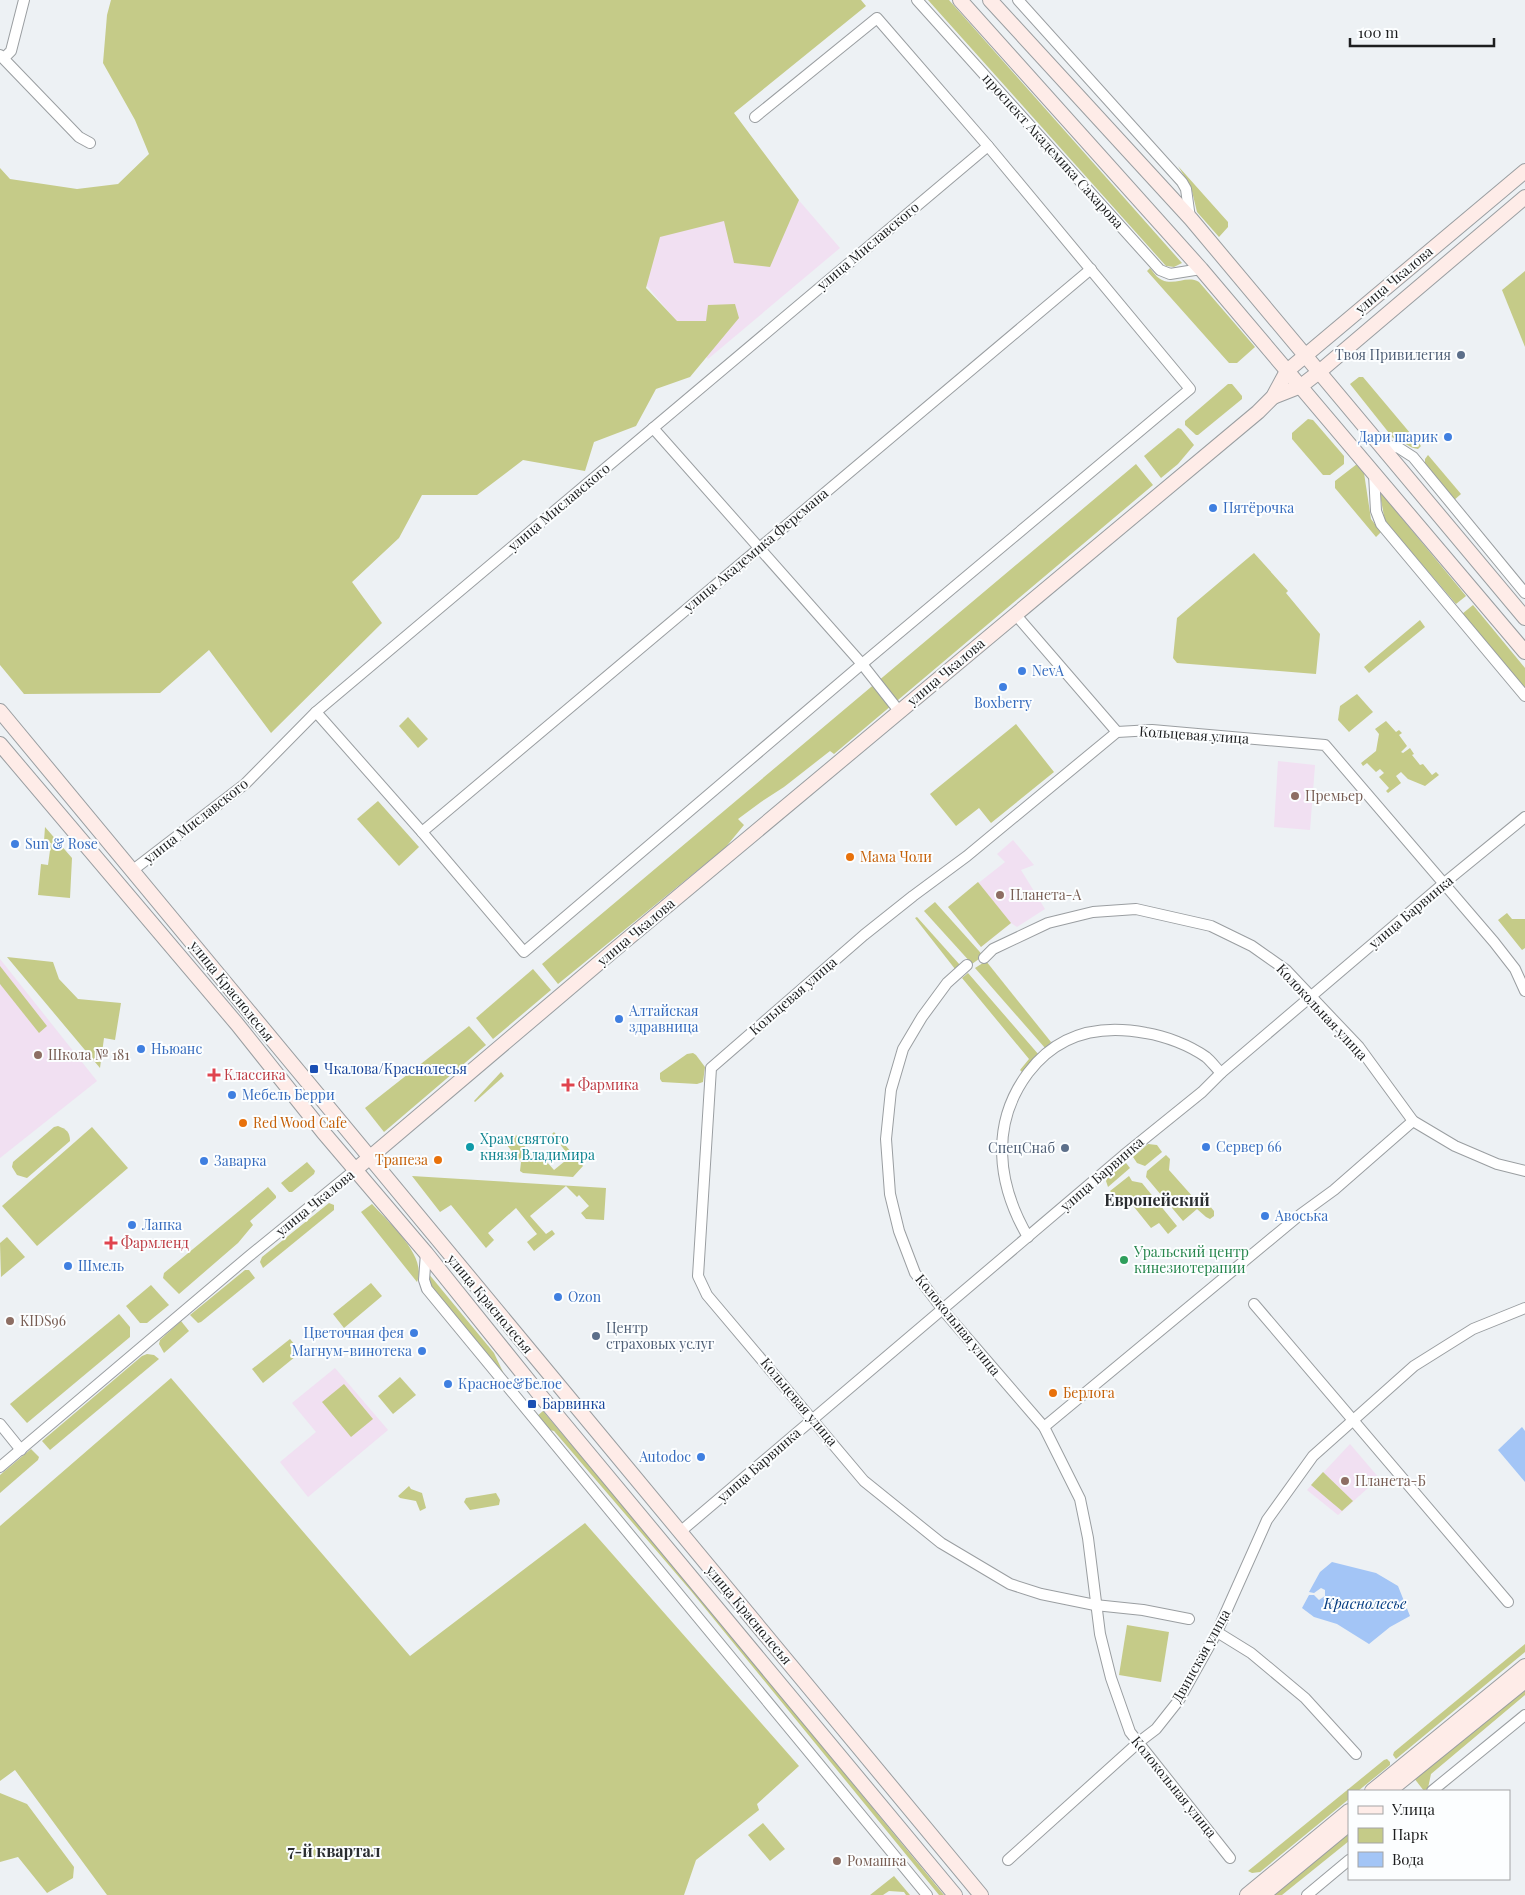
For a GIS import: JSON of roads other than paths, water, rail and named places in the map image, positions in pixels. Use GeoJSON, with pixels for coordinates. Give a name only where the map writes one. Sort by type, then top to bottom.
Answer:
{"type":"FeatureCollection","features":[{"type":"Feature","properties":{"kind":"street"},"geometry":{"type":"LineString","coordinates":[[24,0],[11,50],[2,56],[79,137],[90,143]]}},
{"type":"Feature","properties":{"kind":"street","name":"проспект Академика Сахарова"},"geometry":{"type":"LineString","coordinates":[[917,0],[1160,270],[1170,274],[1201,269]]}},
{"type":"Feature","properties":{"kind":"street"},"geometry":{"type":"LineString","coordinates":[[960,0],[1201,269],[1525,652]]}},
{"type":"Feature","properties":{"kind":"street"},"geometry":{"type":"LineString","coordinates":[[990,0],[1190,219],[1525,618]]}},
{"type":"Feature","properties":{"kind":"street"},"geometry":{"type":"LineString","coordinates":[[1018,0],[1182,182],[1186,189],[1190,219]]}},
{"type":"Feature","properties":{"kind":"street"},"geometry":{"type":"LineString","coordinates":[[316,712],[422,832],[524,952],[862,664],[1190,389],[988,146],[877,18],[755,117]]}},
{"type":"Feature","properties":{"kind":"street","name":"улица Миславского"},"geometry":{"type":"LineString","coordinates":[[133,870],[245,784],[316,712],[988,146]]}},
{"type":"Feature","properties":{"kind":"street","name":"улица Чкалова"},"geometry":{"type":"LineString","coordinates":[[1273,397],[1287,371],[1525,171]]}},
{"type":"Feature","properties":{"kind":"street","name":"улица Чкалова"},"geometry":{"type":"LineString","coordinates":[[0,1467],[248,1257],[370,1158],[899,711],[1220,444],[1273,397],[1301,386],[1319,372],[1525,196]]}},
{"type":"Feature","properties":{"kind":"street","name":"улица Академика Ферсмана"},"geometry":{"type":"LineString","coordinates":[[422,832],[1091,269]]}},
{"type":"Feature","properties":{"kind":"street"},"geometry":{"type":"LineString","coordinates":[[653,428],[862,664],[899,711]]}},
{"type":"Feature","properties":{"kind":"street"},"geometry":{"type":"LineString","coordinates":[[1378,443],[1398,448],[1413,457],[1525,593]]}},
{"type":"Feature","properties":{"kind":"street"},"geometry":{"type":"LineString","coordinates":[[1374,474],[1376,511],[1381,524],[1525,696]]}},
{"type":"Feature","properties":{"kind":"street"},"geometry":{"type":"LineString","coordinates":[[1015,614],[1117,732]]}},
{"type":"Feature","properties":{"kind":"street","name":"улица Краснолесья"},"geometry":{"type":"LineString","coordinates":[[0,711],[980,1895]]}},
{"type":"Feature","properties":{"kind":"street","name":"Кольцевая улица"},"geometry":{"type":"LineString","coordinates":[[1189,1620],[1143,1610],[1096,1606],[1042,1594],[1010,1584],[941,1543],[864,1481],[708,1295],[698,1276],[711,1068],[864,935],[967,856],[1117,732],[1152,730],[1325,745],[1515,969],[1525,992]]}},
{"type":"Feature","properties":{"kind":"street","name":"улица Краснолесья"},"geometry":{"type":"LineString","coordinates":[[0,744],[237,1024],[540,1395],[955,1895]]}},
{"type":"Feature","properties":{"kind":"street"},"geometry":{"type":"LineString","coordinates":[[48,802],[64,789]]}},
{"type":"Feature","properties":{"kind":"street","name":"улица Барвинка"},"geometry":{"type":"LineString","coordinates":[[680,1532],[1028,1236],[1202,1092],[1221,1073],[1443,884],[1525,817]]}},
{"type":"Feature","properties":{"kind":"street","name":"Колокольная улица"},"geometry":{"type":"LineString","coordinates":[[984,958],[993,949],[1048,923],[1093,912],[1136,909],[1211,926],[1252,946],[1286,970],[1358,1047],[1413,1121],[1455,1146],[1497,1164],[1525,1171]]}},
{"type":"Feature","properties":{"kind":"street","name":"Колокольная улица"},"geometry":{"type":"LineString","coordinates":[[967,965],[947,983],[922,1017],[903,1049],[891,1090],[886,1140],[890,1194],[899,1230],[915,1273],[943,1310],[1044,1427],[1080,1499],[1088,1538],[1096,1606],[1111,1678],[1130,1732],[1230,1858]]}},
{"type":"Feature","properties":{"kind":"street"},"geometry":{"type":"LineString","coordinates":[[1028,1236],[1016,1217],[1003,1169],[1002,1148],[1004,1129],[1009,1105],[1016,1090],[1038,1061],[1052,1048],[1080,1034],[1105,1029],[1130,1030],[1158,1035],[1184,1046],[1206,1057],[1221,1073]]}},
{"type":"Feature","properties":{"kind":"street"},"geometry":{"type":"LineString","coordinates":[[1044,1427],[1302,1214],[1334,1190],[1413,1121]]}},
{"type":"Feature","properties":{"kind":"street","name":"улица Краснолесья"},"geometry":{"type":"LineString","coordinates":[[426,1254],[424,1280],[427,1289],[927,1895]]}},
{"type":"Feature","properties":{"kind":"street"},"geometry":{"type":"LineString","coordinates":[[1254,1304],[1508,1602]]}},
{"type":"Feature","properties":{"kind":"street","name":"Двинская улица"},"geometry":{"type":"LineString","coordinates":[[1008,1860],[1139,1742],[1156,1729],[1179,1700],[1217,1632],[1267,1520],[1313,1456],[1414,1366],[1473,1329],[1525,1308]]}},
{"type":"Feature","properties":{"kind":"street"},"geometry":{"type":"LineString","coordinates":[[0,1424],[21,1450]]}},
{"type":"Feature","properties":{"kind":"street"},"geometry":{"type":"LineString","coordinates":[[1217,1632],[1251,1653],[1305,1698],[1356,1754]]}},
{"type":"Feature","properties":{"kind":"street"},"geometry":{"type":"LineString","coordinates":[[1373,1790],[1525,1666]]}},
{"type":"Feature","properties":{"kind":"street"},"geometry":{"type":"LineString","coordinates":[[1390,1790],[1525,1681]]}},
{"type":"Feature","properties":{"kind":"street"},"geometry":{"type":"LineString","coordinates":[[1433,1790],[1525,1715]]}},
{"type":"Feature","properties":{"kind":"street"},"geometry":{"type":"LineString","coordinates":[[1246,1895],[1348,1812]]}},
{"type":"Feature","properties":{"kind":"street"},"geometry":{"type":"LineString","coordinates":[[1263,1895],[1348,1825]]}},
{"type":"Feature","properties":{"kind":"street"},"geometry":{"type":"LineString","coordinates":[[1306,1895],[1348,1861]]}},
{"type":"Feature","properties":{"kind":"water"},"geometry":{"type":"Polygon","coordinates":[[[1522,1427],[1525,1431],[1525,1482],[1498,1450],[1522,1427]]]}},
{"type":"Feature","properties":{"kind":"water","name":"Краснолесье"},"geometry":{"type":"Polygon","coordinates":[[[1332,1562],[1376,1573],[1398,1586],[1410,1616],[1390,1627],[1369,1644],[1337,1624],[1314,1617],[1302,1608],[1309,1595],[1314,1595],[1319,1600],[1325,1596],[1325,1590],[1321,1588],[1314,1593],[1309,1592],[1320,1572],[1332,1562]]]}},
{"type":"Feature","properties":{"kind":"place","name":"Твоя Привилегия"},"geometry":{"type":"Point","coordinates":[1461,355]}},
{"type":"Feature","properties":{"kind":"place","name":"Дари шарик"},"geometry":{"type":"Point","coordinates":[1448,437]}},
{"type":"Feature","properties":{"kind":"place","name":"Пятёрочка"},"geometry":{"type":"Point","coordinates":[1213,508]}},
{"type":"Feature","properties":{"kind":"place","name":"NevA"},"geometry":{"type":"Point","coordinates":[1022,671]}},
{"type":"Feature","properties":{"kind":"place","name":"Boxberry"},"geometry":{"type":"Point","coordinates":[1003,687]}},
{"type":"Feature","properties":{"kind":"place","name":"Премьер"},"geometry":{"type":"Point","coordinates":[1295,796]}},
{"type":"Feature","properties":{"kind":"place","name":"Sun & Rose"},"geometry":{"type":"Point","coordinates":[15,844]}},
{"type":"Feature","properties":{"kind":"place","name":"Мама Чоли"},"geometry":{"type":"Point","coordinates":[850,857]}},
{"type":"Feature","properties":{"kind":"place","name":"Планета-А"},"geometry":{"type":"Point","coordinates":[1000,895]}},
{"type":"Feature","properties":{"kind":"place","name":"Алтайская здравница"},"geometry":{"type":"Point","coordinates":[619,1019]}},
{"type":"Feature","properties":{"kind":"place","name":"Ньюанс"},"geometry":{"type":"Point","coordinates":[141,1049]}},
{"type":"Feature","properties":{"kind":"place","name":"Школа № 181"},"geometry":{"type":"Point","coordinates":[38,1055]}},
{"type":"Feature","properties":{"kind":"place","name":"Чкалова/Краснолесья"},"geometry":{"type":"Point","coordinates":[314,1069]}},
{"type":"Feature","properties":{"kind":"place","name":"Классика"},"geometry":{"type":"Point","coordinates":[214,1075]}},
{"type":"Feature","properties":{"kind":"place","name":"Фармика"},"geometry":{"type":"Point","coordinates":[568,1085]}},
{"type":"Feature","properties":{"kind":"place","name":"Мебель Берри"},"geometry":{"type":"Point","coordinates":[232,1095]}},
{"type":"Feature","properties":{"kind":"place","name":"Red Wood Cafe"},"geometry":{"type":"Point","coordinates":[243,1123]}},
{"type":"Feature","properties":{"kind":"place","name":"Храм святого князя Владимира"},"geometry":{"type":"Point","coordinates":[470,1147]}},
{"type":"Feature","properties":{"kind":"place","name":"Сервер 66"},"geometry":{"type":"Point","coordinates":[1206,1147]}},
{"type":"Feature","properties":{"kind":"place","name":"СпецСнаб"},"geometry":{"type":"Point","coordinates":[1065,1148]}},
{"type":"Feature","properties":{"kind":"place","name":"Трапеза"},"geometry":{"type":"Point","coordinates":[438,1160]}},
{"type":"Feature","properties":{"kind":"place","name":"Заварка"},"geometry":{"type":"Point","coordinates":[204,1161]}},
{"type":"Feature","properties":{"kind":"place","name":"Авоська"},"geometry":{"type":"Point","coordinates":[1265,1216]}},
{"type":"Feature","properties":{"kind":"place","name":"Лапка"},"geometry":{"type":"Point","coordinates":[132,1225]}},
{"type":"Feature","properties":{"kind":"place","name":"Фармленд"},"geometry":{"type":"Point","coordinates":[111,1243]}},
{"type":"Feature","properties":{"kind":"place","name":"Уральский центр кинезиотерапии"},"geometry":{"type":"Point","coordinates":[1124,1260]}},
{"type":"Feature","properties":{"kind":"place","name":"Шмель"},"geometry":{"type":"Point","coordinates":[68,1266]}},
{"type":"Feature","properties":{"kind":"place","name":"Ozon"},"geometry":{"type":"Point","coordinates":[558,1297]}},
{"type":"Feature","properties":{"kind":"place","name":"KIDS96"},"geometry":{"type":"Point","coordinates":[10,1321]}},
{"type":"Feature","properties":{"kind":"place","name":"Цветочная фея"},"geometry":{"type":"Point","coordinates":[414,1333]}},
{"type":"Feature","properties":{"kind":"place","name":"Центр страховых услуг"},"geometry":{"type":"Point","coordinates":[596,1336]}},
{"type":"Feature","properties":{"kind":"place","name":"Магнум-винотека"},"geometry":{"type":"Point","coordinates":[422,1351]}},
{"type":"Feature","properties":{"kind":"place","name":"Красное&Белое"},"geometry":{"type":"Point","coordinates":[448,1384]}},
{"type":"Feature","properties":{"kind":"place","name":"Берлога"},"geometry":{"type":"Point","coordinates":[1053,1393]}},
{"type":"Feature","properties":{"kind":"place","name":"Барвинка"},"geometry":{"type":"Point","coordinates":[532,1404]}},
{"type":"Feature","properties":{"kind":"place","name":"Autodoc"},"geometry":{"type":"Point","coordinates":[701,1457]}},
{"type":"Feature","properties":{"kind":"place","name":"Планета-Б"},"geometry":{"type":"Point","coordinates":[1345,1481]}},
{"type":"Feature","properties":{"kind":"place","name":"Ромашка"},"geometry":{"type":"Point","coordinates":[837,1861]}},
{"type":"Feature","properties":{"kind":"district","name":"Европейский"},"geometry":{"type":"Point","coordinates":[1157,1200]}},
{"type":"Feature","properties":{"kind":"district","name":"7-й квартал"},"geometry":{"type":"Point","coordinates":[334,1851]}}]}
